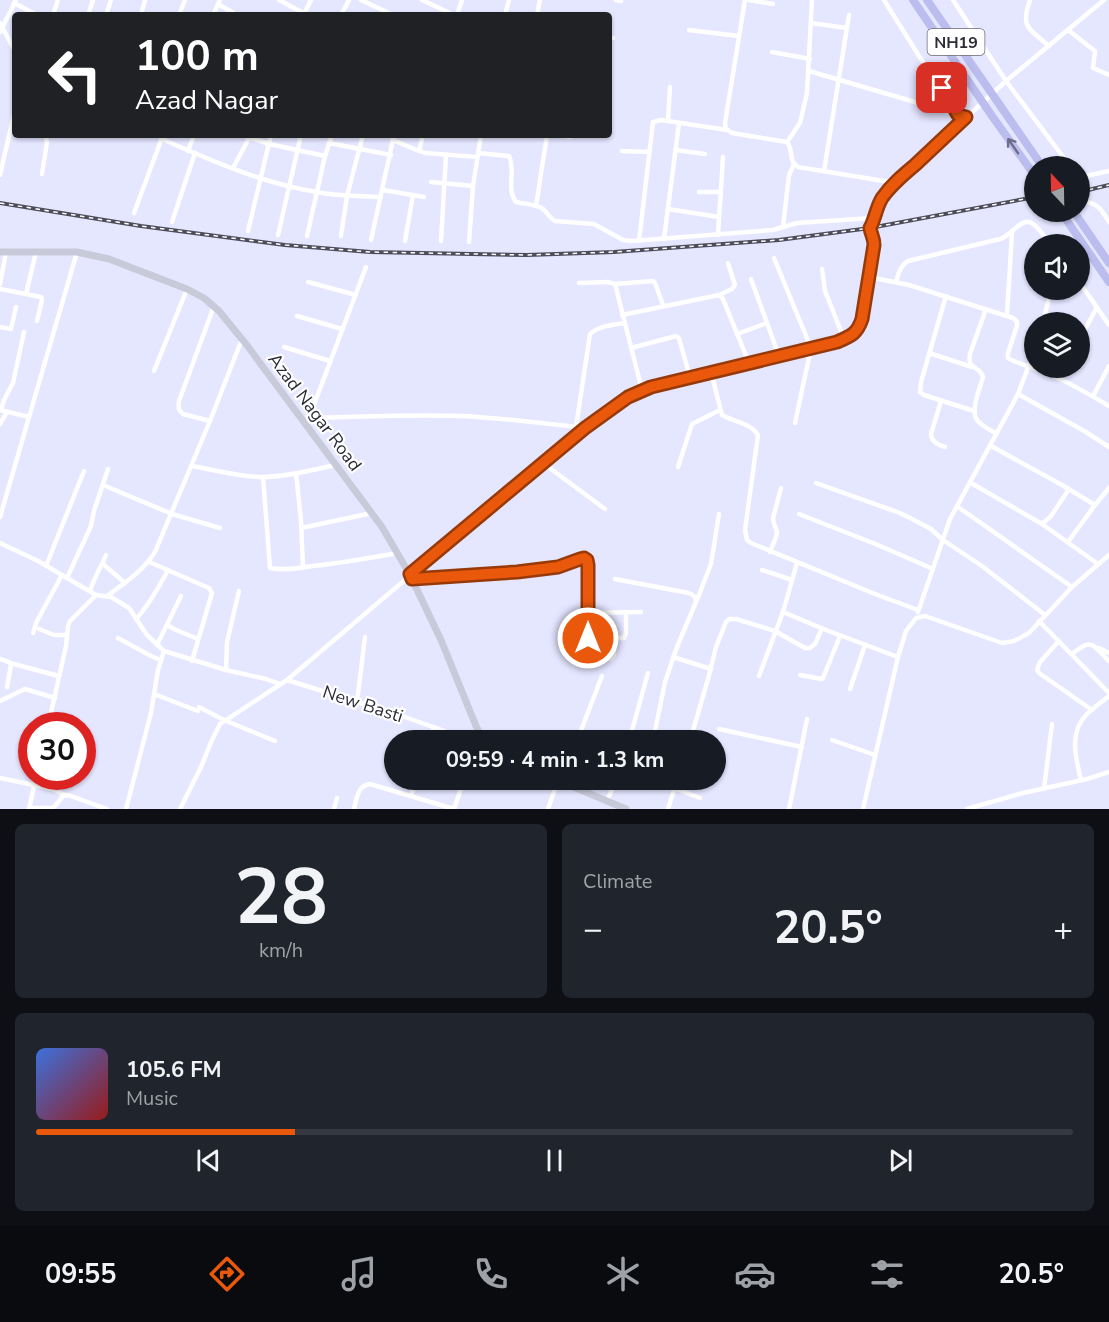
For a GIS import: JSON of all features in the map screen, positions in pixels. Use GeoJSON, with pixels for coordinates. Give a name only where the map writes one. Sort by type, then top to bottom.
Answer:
{"type":"FeatureCollection","features":[{"type":"Feature","properties":{"kind":"highway","name":"NH19"},"geometry":{"type":"LineString","coordinates":[[914,0],[1024,161]]}},
{"type":"Feature","properties":{"kind":"highway","name":"NH19"},"geometry":{"type":"LineString","coordinates":[[927,0],[1035,156]]}},
{"type":"Feature","properties":{"kind":"highway"},"geometry":{"type":"LineString","coordinates":[[1068,222],[1109,282]]}},
{"type":"Feature","properties":{"kind":"highway"},"geometry":{"type":"LineString","coordinates":[[1081,222],[1109,263]]}},
{"type":"Feature","properties":{"kind":"street"},"geometry":{"type":"LineString","coordinates":[[279,0],[300,12]]}},
{"type":"Feature","properties":{"kind":"street"},"geometry":{"type":"LineString","coordinates":[[361,0],[387,12]]}},
{"type":"Feature","properties":{"kind":"street"},"geometry":{"type":"LineString","coordinates":[[616,0],[621,1]]}},
{"type":"Feature","properties":{"kind":"street"},"geometry":{"type":"LineString","coordinates":[[727,130],[725,123],[747,0],[773,4]]}},
{"type":"Feature","properties":{"kind":"street"},"geometry":{"type":"LineString","coordinates":[[788,142],[802,118],[809,71],[812,0]]}},
{"type":"Feature","properties":{"kind":"street"},"geometry":{"type":"LineString","coordinates":[[884,0],[958,115]]}},
{"type":"Feature","properties":{"kind":"street"},"geometry":{"type":"LineString","coordinates":[[953,0],[1006,81],[1062,156]]}},
{"type":"Feature","properties":{"kind":"street"},"geometry":{"type":"LineString","coordinates":[[1030,0],[1025,18],[1026,23],[1049,45]]}},
{"type":"Feature","properties":{"kind":"street"},"geometry":{"type":"LineString","coordinates":[[180,809],[216,730],[224,720],[287,680],[585,428],[628,397],[642,390],[811,348],[843,339],[855,333],[860,327],[874,245],[870,228],[882,198],[1006,81],[1104,0]]}},
{"type":"Feature","properties":{"kind":"street"},"geometry":{"type":"LineString","coordinates":[[425,1],[441,12]]}},
{"type":"Feature","properties":{"kind":"street"},"geometry":{"type":"LineString","coordinates":[[12,46],[1,27],[15,2],[32,12]]}},
{"type":"Feature","properties":{"kind":"street"},"geometry":{"type":"LineString","coordinates":[[219,2],[233,12]]}},
{"type":"Feature","properties":{"kind":"street"},"geometry":{"type":"LineString","coordinates":[[824,171],[849,15]]}},
{"type":"Feature","properties":{"kind":"street"},"geometry":{"type":"LineString","coordinates":[[811,23],[847,28]]}},
{"type":"Feature","properties":{"kind":"street"},"geometry":{"type":"LineString","coordinates":[[689,30],[739,36]]}},
{"type":"Feature","properties":{"kind":"street"},"geometry":{"type":"LineString","coordinates":[[1068,30],[1095,51],[1093,68],[1109,75]]}},
{"type":"Feature","properties":{"kind":"street"},"geometry":{"type":"LineString","coordinates":[[772,52],[810,59]]}},
{"type":"Feature","properties":{"kind":"street"},"geometry":{"type":"LineString","coordinates":[[809,71],[966,117]]}},
{"type":"Feature","properties":{"kind":"street"},"geometry":{"type":"LineString","coordinates":[[668,121],[670,87]]}},
{"type":"Feature","properties":{"kind":"street"},"geometry":{"type":"LineString","coordinates":[[639,241],[653,122],[668,121],[788,142]]}},
{"type":"Feature","properties":{"kind":"street"},"geometry":{"type":"LineString","coordinates":[[664,239],[680,123]]}},
{"type":"Feature","properties":{"kind":"street"},"geometry":{"type":"LineString","coordinates":[[0,175],[12,131]]}},
{"type":"Feature","properties":{"kind":"street"},"geometry":{"type":"LineString","coordinates":[[42,174],[46,138]]}},
{"type":"Feature","properties":{"kind":"street"},"geometry":{"type":"LineString","coordinates":[[134,213],[163,138]]}},
{"type":"Feature","properties":{"kind":"street"},"geometry":{"type":"LineString","coordinates":[[165,138],[188,151],[289,186],[347,196],[381,197]]}},
{"type":"Feature","properties":{"kind":"street"},"geometry":{"type":"LineString","coordinates":[[188,151],[193,138]]}},
{"type":"Feature","properties":{"kind":"street"},"geometry":{"type":"LineString","coordinates":[[233,168],[249,138],[326,156]]}},
{"type":"Feature","properties":{"kind":"street"},"geometry":{"type":"LineString","coordinates":[[248,231],[270,138]]}},
{"type":"Feature","properties":{"kind":"street"},"geometry":{"type":"LineString","coordinates":[[278,235],[300,138]]}},
{"type":"Feature","properties":{"kind":"street"},"geometry":{"type":"LineString","coordinates":[[307,236],[331,138]]}},
{"type":"Feature","properties":{"kind":"street"},"geometry":{"type":"LineString","coordinates":[[341,236],[347,196],[362,138]]}},
{"type":"Feature","properties":{"kind":"street"},"geometry":{"type":"LineString","coordinates":[[371,240],[394,138]]}},
{"type":"Feature","properties":{"kind":"street"},"geometry":{"type":"LineString","coordinates":[[396,138],[419,151],[446,155],[509,156],[512,163],[512,192],[516,202],[536,206],[544,210],[555,221],[594,224],[623,240],[639,241],[717,235],[773,230],[797,223],[873,218]]}},
{"type":"Feature","properties":{"kind":"street"},"geometry":{"type":"LineString","coordinates":[[419,151],[422,138]]}},
{"type":"Feature","properties":{"kind":"street"},"geometry":{"type":"LineString","coordinates":[[470,242],[473,186],[480,138]]}},
{"type":"Feature","properties":{"kind":"street"},"geometry":{"type":"LineString","coordinates":[[536,206],[547,138]]}},
{"type":"Feature","properties":{"kind":"street"},"geometry":{"type":"LineString","coordinates":[[788,142],[791,160],[798,167],[896,183]]}},
{"type":"Feature","properties":{"kind":"street"},"geometry":{"type":"LineString","coordinates":[[329,143],[391,154]]}},
{"type":"Feature","properties":{"kind":"street"},"geometry":{"type":"LineString","coordinates":[[676,150],[705,154]]}},
{"type":"Feature","properties":{"kind":"street"},"geometry":{"type":"LineString","coordinates":[[622,151],[649,152]]}},
{"type":"Feature","properties":{"kind":"street"},"geometry":{"type":"LineString","coordinates":[[172,222],[195,153]]}},
{"type":"Feature","properties":{"kind":"street"},"geometry":{"type":"LineString","coordinates":[[441,241],[446,155]]}},
{"type":"Feature","properties":{"kind":"street"},"geometry":{"type":"LineString","coordinates":[[717,235],[723,157]]}},
{"type":"Feature","properties":{"kind":"street"},"geometry":{"type":"LineString","coordinates":[[783,227],[789,175],[794,164]]}},
{"type":"Feature","properties":{"kind":"street"},"geometry":{"type":"LineString","coordinates":[[1090,175],[1109,171]]}},
{"type":"Feature","properties":{"kind":"street"},"geometry":{"type":"LineString","coordinates":[[431,182],[473,186]]}},
{"type":"Feature","properties":{"kind":"street"},"geometry":{"type":"LineString","coordinates":[[383,190],[424,197]]}},
{"type":"Feature","properties":{"kind":"street"},"geometry":{"type":"LineString","coordinates":[[699,192],[721,192]]}},
{"type":"Feature","properties":{"kind":"street"},"geometry":{"type":"LineString","coordinates":[[405,241],[414,195]]}},
{"type":"Feature","properties":{"kind":"street"},"geometry":{"type":"LineString","coordinates":[[1090,203],[1098,206],[1109,222]]}},
{"type":"Feature","properties":{"kind":"street"},"geometry":{"type":"LineString","coordinates":[[668,209],[719,217]]}},
{"type":"Feature","properties":{"kind":"street"},"geometry":{"type":"LineString","coordinates":[[896,281],[903,264],[908,261],[1000,239],[1024,222],[1029,221],[1042,234]]}},
{"type":"Feature","properties":{"kind":"street"},"geometry":{"type":"LineString","coordinates":[[1007,315],[1012,232]]}},
{"type":"Feature","properties":{"kind":"street"},"geometry":{"type":"LineString","coordinates":[[0,284],[3,252]]}},
{"type":"Feature","properties":{"kind":"street","name":"Azad Nagar Road"},"geometry":{"type":"LineString","coordinates":[[3,252],[77,252],[109,259],[187,289],[214,306],[242,339],[382,527],[411,577],[441,640],[478,730]]}},
{"type":"Feature","properties":{"kind":"street"},"geometry":{"type":"LineString","coordinates":[[26,294],[36,252]]}},
{"type":"Feature","properties":{"kind":"street"},"geometry":{"type":"LineString","coordinates":[[0,517],[5,490],[29,417],[77,252]]}},
{"type":"Feature","properties":{"kind":"street"},"geometry":{"type":"LineString","coordinates":[[774,258],[811,348],[795,423]]}},
{"type":"Feature","properties":{"kind":"street"},"geometry":{"type":"LineString","coordinates":[[622,315],[719,294],[732,289],[735,285],[728,263]]}},
{"type":"Feature","properties":{"kind":"street"},"geometry":{"type":"LineString","coordinates":[[306,426],[366,267]]}},
{"type":"Feature","properties":{"kind":"street"},"geometry":{"type":"LineString","coordinates":[[822,269],[825,291],[843,339]]}},
{"type":"Feature","properties":{"kind":"street"},"geometry":{"type":"LineString","coordinates":[[869,277],[896,281],[1013,318],[1017,326],[1008,358],[1024,364]]}},
{"type":"Feature","properties":{"kind":"street"},"geometry":{"type":"LineString","coordinates":[[751,279],[779,356]]}},
{"type":"Feature","properties":{"kind":"street"},"geometry":{"type":"LineString","coordinates":[[579,283],[608,282],[615,284],[653,281],[663,305]]}},
{"type":"Feature","properties":{"kind":"street"},"geometry":{"type":"LineString","coordinates":[[308,282],[356,295]]}},
{"type":"Feature","properties":{"kind":"street"},"geometry":{"type":"LineString","coordinates":[[615,284],[642,390]]}},
{"type":"Feature","properties":{"kind":"street"},"geometry":{"type":"LineString","coordinates":[[0,289],[42,298],[37,321]]}},
{"type":"Feature","properties":{"kind":"street"},"geometry":{"type":"LineString","coordinates":[[154,371],[187,289]]}},
{"type":"Feature","properties":{"kind":"street"},"geometry":{"type":"LineString","coordinates":[[719,294],[749,363]]}},
{"type":"Feature","properties":{"kind":"street"},"geometry":{"type":"LineString","coordinates":[[946,296],[920,392],[924,396],[974,411]]}},
{"type":"Feature","properties":{"kind":"street"},"geometry":{"type":"LineString","coordinates":[[1090,297],[1109,325]]}},
{"type":"Feature","properties":{"kind":"street"},"geometry":{"type":"LineString","coordinates":[[210,421],[183,414],[179,412],[178,406],[214,306]]}},
{"type":"Feature","properties":{"kind":"street"},"geometry":{"type":"LineString","coordinates":[[0,327],[11,329],[16,307]]}},
{"type":"Feature","properties":{"kind":"street"},"geometry":{"type":"LineString","coordinates":[[1090,320],[1097,307]]}},
{"type":"Feature","properties":{"kind":"street"},"geometry":{"type":"LineString","coordinates":[[972,367],[970,354],[986,309]]}},
{"type":"Feature","properties":{"kind":"street"},"geometry":{"type":"LineString","coordinates":[[297,316],[342,329]]}},
{"type":"Feature","properties":{"kind":"street"},"geometry":{"type":"LineString","coordinates":[[576,427],[590,334],[599,328],[624,323]]}},
{"type":"Feature","properties":{"kind":"street"},"geometry":{"type":"LineString","coordinates":[[737,334],[767,323]]}},
{"type":"Feature","properties":{"kind":"street"},"geometry":{"type":"LineString","coordinates":[[24,332],[13,383],[2,397],[0,410],[29,417]]}},
{"type":"Feature","properties":{"kind":"street"},"geometry":{"type":"LineString","coordinates":[[631,348],[676,336],[679,339],[690,377]]}},
{"type":"Feature","properties":{"kind":"street"},"geometry":{"type":"LineString","coordinates":[[107,596],[149,562],[155,552],[242,339]]}},
{"type":"Feature","properties":{"kind":"street"},"geometry":{"type":"LineString","coordinates":[[284,347],[330,361]]}},
{"type":"Feature","properties":{"kind":"street"},"geometry":{"type":"LineString","coordinates":[[929,353],[980,370],[983,377],[974,411],[975,418],[997,434]]}},
{"type":"Feature","properties":{"kind":"street"},"geometry":{"type":"LineString","coordinates":[[1093,396],[1109,366]]}},
{"type":"Feature","properties":{"kind":"street"},"geometry":{"type":"LineString","coordinates":[[711,372],[722,415],[752,428],[758,435],[747,540],[770,552],[918,610]]}},
{"type":"Feature","properties":{"kind":"street"},"geometry":{"type":"LineString","coordinates":[[863,809],[906,631],[916,618],[950,519],[991,446],[1024,378]]}},
{"type":"Feature","properties":{"kind":"street"},"geometry":{"type":"LineString","coordinates":[[1060,379],[1109,406]]}},
{"type":"Feature","properties":{"kind":"street"},"geometry":{"type":"LineString","coordinates":[[1018,394],[1109,447]]}},
{"type":"Feature","properties":{"kind":"street"},"geometry":{"type":"LineString","coordinates":[[941,401],[931,437],[937,444],[945,447]]}},
{"type":"Feature","properties":{"kind":"street"},"geometry":{"type":"LineString","coordinates":[[678,467],[692,424],[720,410]]}},
{"type":"Feature","properties":{"kind":"street"},"geometry":{"type":"LineString","coordinates":[[0,424],[7,412]]}},
{"type":"Feature","properties":{"kind":"street"},"geometry":{"type":"LineString","coordinates":[[309,418],[461,416],[585,428]]}},
{"type":"Feature","properties":{"kind":"street"},"geometry":{"type":"LineString","coordinates":[[991,446],[1095,505]]}},
{"type":"Feature","properties":{"kind":"street"},"geometry":{"type":"LineString","coordinates":[[543,463],[605,509]]}},
{"type":"Feature","properties":{"kind":"street"},"geometry":{"type":"LineString","coordinates":[[192,466],[237,475],[263,477],[336,465]]}},
{"type":"Feature","properties":{"kind":"street"},"geometry":{"type":"LineString","coordinates":[[33,633],[37,621],[65,576],[91,525],[108,469]]}},
{"type":"Feature","properties":{"kind":"street"},"geometry":{"type":"LineString","coordinates":[[46,566],[84,471]]}},
{"type":"Feature","properties":{"kind":"street"},"geometry":{"type":"LineString","coordinates":[[296,473],[302,528],[303,567]]}},
{"type":"Feature","properties":{"kind":"street"},"geometry":{"type":"LineString","coordinates":[[263,477],[270,568],[348,562],[398,553]]}},
{"type":"Feature","properties":{"kind":"street"},"geometry":{"type":"LineString","coordinates":[[816,483],[900,513],[931,530],[1045,615]]}},
{"type":"Feature","properties":{"kind":"street"},"geometry":{"type":"LineString","coordinates":[[971,483],[1042,524],[1098,564]]}},
{"type":"Feature","properties":{"kind":"street"},"geometry":{"type":"LineString","coordinates":[[103,485],[172,514],[220,528]]}},
{"type":"Feature","properties":{"kind":"street"},"geometry":{"type":"LineString","coordinates":[[770,552],[777,532],[772,522],[781,488]]}},
{"type":"Feature","properties":{"kind":"street"},"geometry":{"type":"LineString","coordinates":[[1068,542],[1109,488]]}},
{"type":"Feature","properties":{"kind":"street"},"geometry":{"type":"LineString","coordinates":[[1042,524],[1051,516],[1069,489]]}},
{"type":"Feature","properties":{"kind":"street"},"geometry":{"type":"LineString","coordinates":[[958,507],[1072,587]]}},
{"type":"Feature","properties":{"kind":"street"},"geometry":{"type":"LineString","coordinates":[[302,528],[372,513]]}},
{"type":"Feature","properties":{"kind":"street"},"geometry":{"type":"LineString","coordinates":[[655,730],[663,689],[673,657],[711,564],[718,514]]}},
{"type":"Feature","properties":{"kind":"street"},"geometry":{"type":"LineString","coordinates":[[799,514],[933,569]]}},
{"type":"Feature","properties":{"kind":"street"},"geometry":{"type":"LineString","coordinates":[[0,543],[65,576],[96,595],[107,596],[129,608],[147,635],[164,651],[192,661],[280,684]]}},
{"type":"Feature","properties":{"kind":"street"},"geometry":{"type":"LineString","coordinates":[[90,591],[106,555]]}},
{"type":"Feature","properties":{"kind":"street"},"geometry":{"type":"LineString","coordinates":[[916,618],[925,616],[1002,643],[1014,641],[1029,633],[1072,587],[1109,555]]}},
{"type":"Feature","properties":{"kind":"street"},"geometry":{"type":"LineString","coordinates":[[411,577],[517,572],[558,567],[584,558],[588,565],[587,666]]}},
{"type":"Feature","properties":{"kind":"street"},"geometry":{"type":"LineString","coordinates":[[149,562],[211,590],[192,661]]}},
{"type":"Feature","properties":{"kind":"street"},"geometry":{"type":"LineString","coordinates":[[759,676],[783,612],[797,562]]}},
{"type":"Feature","properties":{"kind":"street"},"geometry":{"type":"LineString","coordinates":[[102,564],[125,583]]}},
{"type":"Feature","properties":{"kind":"street"},"geometry":{"type":"LineString","coordinates":[[137,618],[159,589],[168,570]]}},
{"type":"Feature","properties":{"kind":"street"},"geometry":{"type":"LineString","coordinates":[[762,570],[792,580]]}},
{"type":"Feature","properties":{"kind":"street"},"geometry":{"type":"LineString","coordinates":[[615,579],[693,595],[696,597],[696,602]]}},
{"type":"Feature","properties":{"kind":"street"},"geometry":{"type":"LineString","coordinates":[[225,670],[227,642],[239,591]]}},
{"type":"Feature","properties":{"kind":"street"},"geometry":{"type":"LineString","coordinates":[[52,712],[70,621],[96,595]]}},
{"type":"Feature","properties":{"kind":"street"},"geometry":{"type":"LineString","coordinates":[[157,645],[182,596]]}},
{"type":"Feature","properties":{"kind":"street"},"geometry":{"type":"LineString","coordinates":[[588,638],[624,638],[626,636],[626,612]]}},
{"type":"Feature","properties":{"kind":"street"},"geometry":{"type":"LineString","coordinates":[[588,613],[641,612]]}},
{"type":"Feature","properties":{"kind":"street"},"geometry":{"type":"LineString","coordinates":[[783,612],[898,657]]}},
{"type":"Feature","properties":{"kind":"street"},"geometry":{"type":"LineString","coordinates":[[693,730],[716,647],[729,619],[776,631],[805,648],[810,648],[815,644],[822,628]]}},
{"type":"Feature","properties":{"kind":"street"},"geometry":{"type":"LineString","coordinates":[[1039,621],[1109,694],[1080,722],[1074,747],[1081,780]]}},
{"type":"Feature","properties":{"kind":"street"},"geometry":{"type":"LineString","coordinates":[[167,625],[198,639]]}},
{"type":"Feature","properties":{"kind":"street"},"geometry":{"type":"LineString","coordinates":[[39,629],[54,635],[67,635]]}},
{"type":"Feature","properties":{"kind":"street"},"geometry":{"type":"LineString","coordinates":[[800,675],[823,678],[840,636]]}},
{"type":"Feature","properties":{"kind":"street"},"geometry":{"type":"LineString","coordinates":[[357,702],[365,637]]}},
{"type":"Feature","properties":{"kind":"street"},"geometry":{"type":"LineString","coordinates":[[117,638],[161,660]]}},
{"type":"Feature","properties":{"kind":"street"},"geometry":{"type":"LineString","coordinates":[[587,659],[612,659],[614,638]]}},
{"type":"Feature","properties":{"kind":"street"},"geometry":{"type":"LineString","coordinates":[[1059,641],[1040,662],[1037,670],[1092,710]]}},
{"type":"Feature","properties":{"kind":"street"},"geometry":{"type":"LineString","coordinates":[[1072,654],[1085,644],[1109,653]]}},
{"type":"Feature","properties":{"kind":"street"},"geometry":{"type":"LineString","coordinates":[[850,689],[865,645]]}},
{"type":"Feature","properties":{"kind":"street"},"geometry":{"type":"LineString","coordinates":[[1094,646],[1109,661]]}},
{"type":"Feature","properties":{"kind":"street"},"geometry":{"type":"LineString","coordinates":[[126,809],[151,713],[156,676],[164,651]]}},
{"type":"Feature","properties":{"kind":"street"},"geometry":{"type":"LineString","coordinates":[[673,657],[711,669]]}},
{"type":"Feature","properties":{"kind":"street"},"geometry":{"type":"LineString","coordinates":[[0,659],[59,676]]}},
{"type":"Feature","properties":{"kind":"street"},"geometry":{"type":"LineString","coordinates":[[7,687],[10,663]]}},
{"type":"Feature","properties":{"kind":"street"},"geometry":{"type":"LineString","coordinates":[[632,730],[648,673]]}},
{"type":"Feature","properties":{"kind":"street"},"geometry":{"type":"LineString","coordinates":[[581,730],[602,676]]}},
{"type":"Feature","properties":{"kind":"street","name":"New Basti"},"geometry":{"type":"LineString","coordinates":[[287,680],[442,730]]}},
{"type":"Feature","properties":{"kind":"street"},"geometry":{"type":"LineString","coordinates":[[0,700],[25,689],[55,698]]}},
{"type":"Feature","properties":{"kind":"street"},"geometry":{"type":"LineString","coordinates":[[154,694],[199,709],[275,741]]}},
{"type":"Feature","properties":{"kind":"street"},"geometry":{"type":"LineString","coordinates":[[789,809],[807,719]]}},
{"type":"Feature","properties":{"kind":"street"},"geometry":{"type":"LineString","coordinates":[[1044,789],[1052,723]]}},
{"type":"Feature","properties":{"kind":"street"},"geometry":{"type":"LineString","coordinates":[[719,729],[802,747]]}},
{"type":"Feature","properties":{"kind":"street"},"geometry":{"type":"LineString","coordinates":[[832,740],[875,755]]}},
{"type":"Feature","properties":{"kind":"street"},"geometry":{"type":"LineString","coordinates":[[967,809],[1109,772]]}},
{"type":"Feature","properties":{"kind":"street"},"geometry":{"type":"LineString","coordinates":[[0,778],[18,782]]}},
{"type":"Feature","properties":{"kind":"street"},"geometry":{"type":"LineString","coordinates":[[354,809],[359,790],[365,785],[375,784],[454,809],[461,790]]}},
{"type":"Feature","properties":{"kind":"street"},"geometry":{"type":"LineString","coordinates":[[33,790],[29,809],[52,808],[65,795]]}},
{"type":"Feature","properties":{"kind":"street"},"geometry":{"type":"LineString","coordinates":[[55,790],[90,806],[106,809]]}},
{"type":"Feature","properties":{"kind":"street"},"geometry":{"type":"LineString","coordinates":[[411,796],[413,790]]}},
{"type":"Feature","properties":{"kind":"street"},"geometry":{"type":"LineString","coordinates":[[548,809],[556,790]]}},
{"type":"Feature","properties":{"kind":"street"},"geometry":{"type":"LineString","coordinates":[[581,790],[626,809]]}},
{"type":"Feature","properties":{"kind":"street"},"geometry":{"type":"LineString","coordinates":[[607,801],[612,790]]}},
{"type":"Feature","properties":{"kind":"street"},"geometry":{"type":"LineString","coordinates":[[668,809],[674,790]]}},
{"type":"Feature","properties":{"kind":"street"},"geometry":{"type":"LineString","coordinates":[[680,790],[700,798]]}},
{"type":"Feature","properties":{"kind":"street"},"geometry":{"type":"LineString","coordinates":[[334,809],[337,798]]}},
{"type":"Feature","properties":{"kind":"railway"},"geometry":{"type":"LineString","coordinates":[[1090,190],[1109,185]]}},
{"type":"Feature","properties":{"kind":"railway"},"geometry":{"type":"LineString","coordinates":[[0,203],[141,226],[285,245],[370,252],[527,255],[614,252],[779,240],[870,228],[1024,199]]}},
{"type":"Feature","properties":{"kind":"route"},"geometry":{"type":"LineString","coordinates":[[588,638],[588,565],[584,558],[558,567],[497,575],[412,579],[410,574],[585,428],[637,392],[837,342],[855,333],[862,319],[874,245],[870,228],[878,205],[900,178],[966,117],[958,115],[942,88]]}}]}
